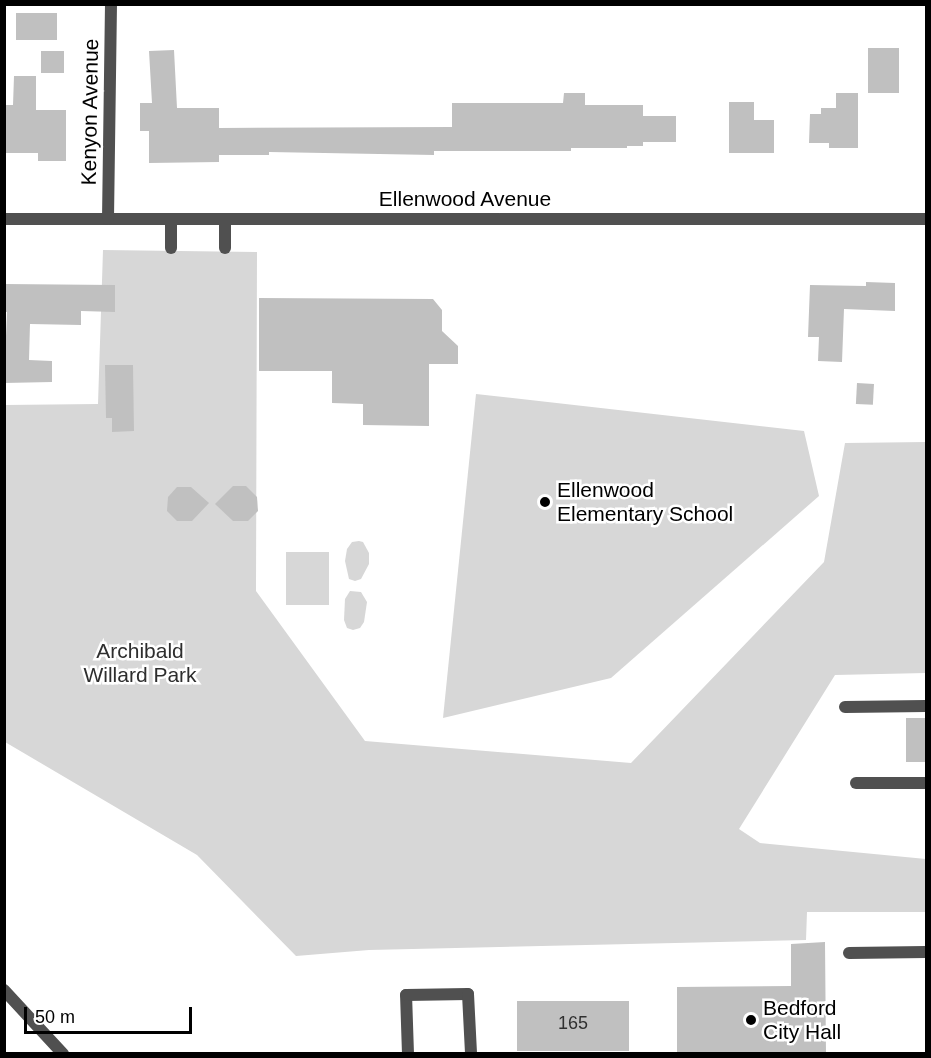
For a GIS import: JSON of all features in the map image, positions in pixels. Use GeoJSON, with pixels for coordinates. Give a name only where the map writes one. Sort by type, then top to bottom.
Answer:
{"type":"FeatureCollection","features":[{"type":"Feature","properties":{"kind":"street","name":"Kenyon Avenue"},"geometry":{"type":"LineString","coordinates":[[108,219],[111,4]]}},
{"type":"Feature","properties":{"kind":"street","name":"Ellenwood Avenue"},"geometry":{"type":"LineString","coordinates":[[4,219],[927,219]]}},
{"type":"Feature","properties":{"kind":"street"},"geometry":{"type":"LineString","coordinates":[[171,220],[171,248]]}},
{"type":"Feature","properties":{"kind":"street"},"geometry":{"type":"LineString","coordinates":[[225,220],[225,248]]}},
{"type":"Feature","properties":{"kind":"street"},"geometry":{"type":"LineString","coordinates":[[845,707],[927,706]]}},
{"type":"Feature","properties":{"kind":"street"},"geometry":{"type":"LineString","coordinates":[[856,783],[927,783]]}},
{"type":"Feature","properties":{"kind":"street"},"geometry":{"type":"LineString","coordinates":[[849,953],[927,952]]}},
{"type":"Feature","properties":{"kind":"street"},"geometry":{"type":"LineString","coordinates":[[4,990],[63,1053]]}},
{"type":"Feature","properties":{"kind":"street"},"geometry":{"type":"LineString","coordinates":[[408,1053],[406,995],[468,994],[471,1053]]}},
{"type":"Feature","properties":{"kind":"green space","name":"Archibald Willard Park"},"geometry":{"type":"Polygon","coordinates":[[[103,250],[257,252],[256,591],[365,741],[631,763],[824,562],[845,443],[926,442],[926,673],[835,675],[739,829],[760,843],[926,859],[926,912],[807,912],[806,940],[369,950],[296,956],[197,855],[5,742],[5,405],[98,404],[103,250]]]}},
{"type":"Feature","properties":{"kind":"green space"},"geometry":{"type":"Polygon","coordinates":[[[476,394],[804,431],[819,496],[611,678],[443,718],[476,394]]]}},
{"type":"Feature","properties":{"kind":"green space"},"geometry":{"type":"Polygon","coordinates":[[[352,542],[363,542],[369,553],[369,564],[361,579],[355,581],[349,579],[345,561],[347,549],[352,542]]]}},
{"type":"Feature","properties":{"kind":"green space"},"geometry":{"type":"Polygon","coordinates":[[[286,552],[329,552],[329,605],[286,605],[286,552]]]}},
{"type":"Feature","properties":{"kind":"green space"},"geometry":{"type":"Polygon","coordinates":[[[350,591],[361,592],[367,602],[364,622],[360,628],[353,630],[347,628],[344,620],[345,599],[350,591]]]}},
{"type":"Feature","properties":{"kind":"building"},"geometry":{"type":"Polygon","coordinates":[[[16,13],[57,13],[57,40],[16,40],[16,13]]]}},
{"type":"Feature","properties":{"kind":"building"},"geometry":{"type":"Polygon","coordinates":[[[868,48],[899,48],[899,93],[868,93],[868,48]]]}},
{"type":"Feature","properties":{"kind":"building"},"geometry":{"type":"Polygon","coordinates":[[[174,50],[177,108],[219,108],[219,128],[452,127],[452,103],[563,103],[564,93],[585,93],[585,105],[643,105],[643,116],[676,116],[676,142],[643,142],[643,146],[627,146],[627,148],[571,148],[571,151],[434,151],[434,155],[269,152],[269,155],[219,155],[219,162],[149,163],[149,131],[140,131],[140,103],[152,103],[149,51],[174,50]]]}},
{"type":"Feature","properties":{"kind":"building"},"geometry":{"type":"Polygon","coordinates":[[[41,51],[64,51],[64,73],[41,73],[41,51]]]}},
{"type":"Feature","properties":{"kind":"building"},"geometry":{"type":"Polygon","coordinates":[[[14,76],[36,76],[36,110],[66,110],[66,161],[38,161],[38,153],[4,153],[4,105],[13,105],[14,76]]]}},
{"type":"Feature","properties":{"kind":"building"},"geometry":{"type":"Polygon","coordinates":[[[836,93],[858,93],[858,148],[829,148],[829,143],[809,143],[810,114],[821,114],[821,108],[836,108],[836,93]]]}},
{"type":"Feature","properties":{"kind":"building"},"geometry":{"type":"Polygon","coordinates":[[[729,102],[754,102],[754,120],[774,120],[774,153],[729,153],[729,102]]]}},
{"type":"Feature","properties":{"kind":"building"},"geometry":{"type":"Polygon","coordinates":[[[866,282],[895,283],[895,311],[844,309],[842,362],[818,361],[819,337],[808,337],[810,285],[866,286],[866,282]]]}},
{"type":"Feature","properties":{"kind":"building"},"geometry":{"type":"Polygon","coordinates":[[[4,284],[115,285],[115,312],[81,311],[81,325],[30,324],[29,360],[52,361],[52,382],[4,383],[7,312],[4,312],[4,284]]]}},
{"type":"Feature","properties":{"kind":"building"},"geometry":{"type":"Polygon","coordinates":[[[259,298],[433,299],[442,310],[442,331],[458,346],[458,364],[429,364],[429,426],[363,425],[363,404],[332,403],[332,371],[259,371],[259,298]]]}},
{"type":"Feature","properties":{"kind":"building"},"geometry":{"type":"Polygon","coordinates":[[[105,365],[133,365],[134,431],[112,432],[112,418],[106,418],[105,365]]]}},
{"type":"Feature","properties":{"kind":"building"},"geometry":{"type":"Polygon","coordinates":[[[857,383],[874,384],[873,405],[856,404],[857,383]]]}},
{"type":"Feature","properties":{"kind":"building"},"geometry":{"type":"Polygon","coordinates":[[[233,486],[246,486],[257,497],[258,511],[248,521],[233,521],[215,504],[233,486]]]}},
{"type":"Feature","properties":{"kind":"building"},"geometry":{"type":"Polygon","coordinates":[[[177,487],[191,487],[209,503],[192,521],[177,521],[167,511],[168,497],[177,487]]]}},
{"type":"Feature","properties":{"kind":"building"},"geometry":{"type":"Polygon","coordinates":[[[906,718],[926,718],[926,762],[906,762],[906,718]]]}},
{"type":"Feature","properties":{"kind":"building","name":"Bedford City Hall"},"geometry":{"type":"Polygon","coordinates":[[[825,942],[826,1053],[677,1053],[677,987],[791,986],[791,944],[825,942]]]}},
{"type":"Feature","properties":{"kind":"building"},"geometry":{"type":"Polygon","coordinates":[[[517,1001],[629,1001],[629,1051],[517,1051],[517,1001]]]}},
{"type":"Feature","properties":{"kind":"place","name":"Ellenwood Elementary School"},"geometry":{"type":"Point","coordinates":[545,502]}},
{"type":"Feature","properties":{"kind":"place","name":"Bedford City Hall"},"geometry":{"type":"Point","coordinates":[751,1020]}}]}
